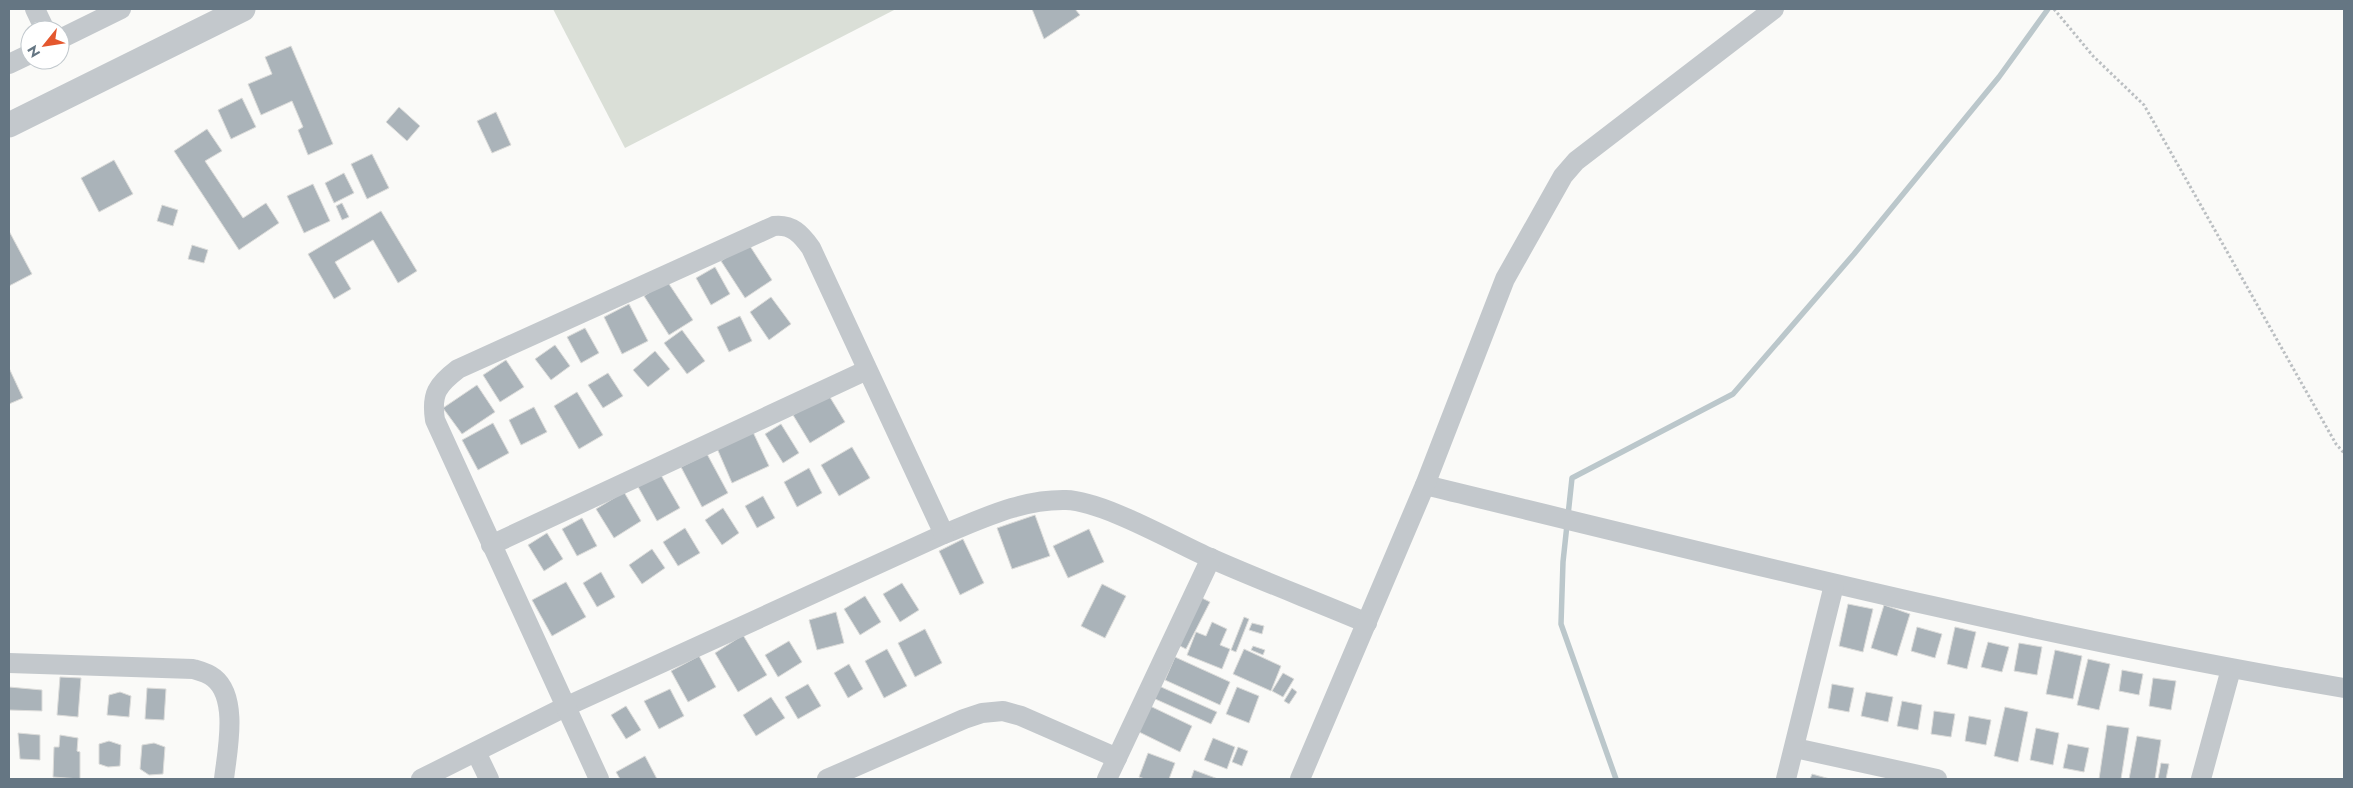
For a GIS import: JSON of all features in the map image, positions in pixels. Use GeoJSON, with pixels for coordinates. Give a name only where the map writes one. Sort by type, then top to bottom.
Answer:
{"type":"FeatureCollection","features":[{"type":"Feature","properties":{"kind":"street"},"geometry":{"type":"LineString","coordinates":[[70,34],[121,9]]}},
{"type":"Feature","properties":{"kind":"street"},"geometry":{"type":"LineString","coordinates":[[9,125],[215,15],[243,9]]}},
{"type":"Feature","properties":{"kind":"street"},"geometry":{"type":"LineString","coordinates":[[1300,779],[1425,485],[1505,279],[1563,176],[1576,161],[1774,9]]}},
{"type":"Feature","properties":{"kind":"street"},"geometry":{"type":"LineString","coordinates":[[599,779],[434,420],[433,404],[437,390],[444,380],[458,369],[774,226],[784,225],[794,229],[811,248],[944,534]]}},
{"type":"Feature","properties":{"kind":"street"},"geometry":{"type":"LineString","coordinates":[[492,545],[867,370]]}},
{"type":"Feature","properties":{"kind":"street"},"geometry":{"type":"LineString","coordinates":[[1425,485],[1834,585],[2231,669],[2344,688]]}},
{"type":"Feature","properties":{"kind":"street"},"geometry":{"type":"LineString","coordinates":[[421,779],[566,707],[944,534],[1003,509],[1038,501],[1068,500],[1096,507],[1211,558],[1367,623]]}},
{"type":"Feature","properties":{"kind":"street"},"geometry":{"type":"LineString","coordinates":[[1107,779],[1211,558]]}},
{"type":"Feature","properties":{"kind":"street"},"geometry":{"type":"LineString","coordinates":[[1786,779],[1834,585]]}},
{"type":"Feature","properties":{"kind":"street"},"geometry":{"type":"LineString","coordinates":[[9,664],[193,669],[216,678],[228,698],[230,717],[224,779]]}},
{"type":"Feature","properties":{"kind":"street"},"geometry":{"type":"LineString","coordinates":[[2201,779],[2231,669]]}},
{"type":"Feature","properties":{"kind":"street"},"geometry":{"type":"LineString","coordinates":[[827,779],[964,719],[982,713],[1003,711],[1021,716],[1117,758]]}},
{"type":"Feature","properties":{"kind":"street"},"geometry":{"type":"LineString","coordinates":[[1795,748],[1937,779]]}},
{"type":"Feature","properties":{"kind":"street"},"geometry":{"type":"LineString","coordinates":[[476,752],[489,779]]}},
{"type":"Feature","properties":{"kind":"path"},"geometry":{"type":"LineString","coordinates":[[2054,9],[2093,56],[2144,105],[2336,444],[2344,453]]}},
{"type":"Feature","properties":{"kind":"shaded area"},"geometry":{"type":"Polygon","coordinates":[[[553,9],[896,9],[625,148],[553,9]]]}},
{"type":"Feature","properties":{"kind":"building"},"geometry":{"type":"Polygon","coordinates":[[[1032,9],[1075,9],[1080,15],[1044,39],[1032,9]]]}},
{"type":"Feature","properties":{"kind":"building"},"geometry":{"type":"Polygon","coordinates":[[[291,46],[333,144],[308,155],[298,130],[303,127],[292,101],[261,115],[248,84],[272,74],[265,57],[291,46]]]}},
{"type":"Feature","properties":{"kind":"building"},"geometry":{"type":"Polygon","coordinates":[[[242,98],[256,127],[231,139],[218,110],[242,98]]]}},
{"type":"Feature","properties":{"kind":"building"},"geometry":{"type":"Polygon","coordinates":[[[399,107],[420,126],[407,141],[386,122],[399,107]]]}},
{"type":"Feature","properties":{"kind":"building"},"geometry":{"type":"Polygon","coordinates":[[[496,112],[511,145],[492,153],[477,121],[496,112]]]}},
{"type":"Feature","properties":{"kind":"building"},"geometry":{"type":"Polygon","coordinates":[[[207,129],[222,151],[205,161],[243,218],[266,203],[279,223],[239,250],[174,151],[207,129]]]}},
{"type":"Feature","properties":{"kind":"building"},"geometry":{"type":"Polygon","coordinates":[[[372,154],[389,188],[367,199],[351,164],[372,154]]]}},
{"type":"Feature","properties":{"kind":"building"},"geometry":{"type":"Polygon","coordinates":[[[114,160],[133,194],[99,212],[81,178],[114,160]]]}},
{"type":"Feature","properties":{"kind":"building"},"geometry":{"type":"Polygon","coordinates":[[[344,173],[354,193],[334,203],[325,183],[344,173]]]}},
{"type":"Feature","properties":{"kind":"building"},"geometry":{"type":"Polygon","coordinates":[[[313,184],[330,221],[304,233],[287,196],[313,184]]]}},
{"type":"Feature","properties":{"kind":"building"},"geometry":{"type":"Polygon","coordinates":[[[342,203],[349,217],[342,220],[336,206],[342,203]]]}},
{"type":"Feature","properties":{"kind":"building"},"geometry":{"type":"Polygon","coordinates":[[[162,205],[178,210],[173,226],[157,221],[162,205]]]}},
{"type":"Feature","properties":{"kind":"building"},"geometry":{"type":"Polygon","coordinates":[[[381,211],[417,271],[398,283],[373,240],[335,262],[351,289],[334,299],[308,254],[381,211]]]}},
{"type":"Feature","properties":{"kind":"building"},"geometry":{"type":"Polygon","coordinates":[[[9,231],[32,274],[9,286],[9,231]]]}},
{"type":"Feature","properties":{"kind":"building"},"geometry":{"type":"Polygon","coordinates":[[[748,243],[772,280],[745,298],[721,261],[748,243]]]}},
{"type":"Feature","properties":{"kind":"building"},"geometry":{"type":"Polygon","coordinates":[[[192,245],[208,250],[204,263],[188,259],[192,245]]]}},
{"type":"Feature","properties":{"kind":"building"},"geometry":{"type":"Polygon","coordinates":[[[715,267],[730,294],[711,305],[696,278],[715,267]]]}},
{"type":"Feature","properties":{"kind":"building"},"geometry":{"type":"Polygon","coordinates":[[[667,281],[693,320],[669,335],[644,296],[667,281]]]}},
{"type":"Feature","properties":{"kind":"building"},"geometry":{"type":"Polygon","coordinates":[[[771,297],[791,324],[769,340],[750,312],[771,297]]]}},
{"type":"Feature","properties":{"kind":"building"},"geometry":{"type":"Polygon","coordinates":[[[629,304],[648,341],[622,354],[604,317],[629,304]]]}},
{"type":"Feature","properties":{"kind":"building"},"geometry":{"type":"Polygon","coordinates":[[[740,316],[752,341],[729,352],[717,327],[740,316]]]}},
{"type":"Feature","properties":{"kind":"building"},"geometry":{"type":"Polygon","coordinates":[[[585,328],[599,353],[581,363],[567,337],[585,328]]]}},
{"type":"Feature","properties":{"kind":"building"},"geometry":{"type":"Polygon","coordinates":[[[682,330],[705,361],[687,374],[664,343],[682,330]]]}},
{"type":"Feature","properties":{"kind":"building"},"geometry":{"type":"Polygon","coordinates":[[[555,345],[570,366],[551,380],[535,359],[555,345]]]}},
{"type":"Feature","properties":{"kind":"building"},"geometry":{"type":"Polygon","coordinates":[[[655,351],[670,369],[648,387],[633,370],[655,351]]]}},
{"type":"Feature","properties":{"kind":"building"},"geometry":{"type":"Polygon","coordinates":[[[506,360],[524,387],[500,402],[483,375],[506,360]]]}},
{"type":"Feature","properties":{"kind":"building"},"geometry":{"type":"Polygon","coordinates":[[[9,368],[23,398],[9,404],[9,368]]]}},
{"type":"Feature","properties":{"kind":"building"},"geometry":{"type":"Polygon","coordinates":[[[608,373],[623,396],[603,408],[588,385],[608,373]]]}},
{"type":"Feature","properties":{"kind":"building"},"geometry":{"type":"Polygon","coordinates":[[[477,385],[495,412],[462,434],[443,408],[477,385]]]}},
{"type":"Feature","properties":{"kind":"building"},"geometry":{"type":"Polygon","coordinates":[[[577,392],[603,435],[579,449],[554,406],[577,392]]]}},
{"type":"Feature","properties":{"kind":"building"},"geometry":{"type":"Polygon","coordinates":[[[828,394],[845,422],[810,443],[793,415],[828,394]]]}},
{"type":"Feature","properties":{"kind":"building"},"geometry":{"type":"Polygon","coordinates":[[[534,407],[547,432],[521,445],[509,420],[534,407]]]}},
{"type":"Feature","properties":{"kind":"building"},"geometry":{"type":"Polygon","coordinates":[[[493,423],[509,453],[478,470],[462,440],[493,423]]]}},
{"type":"Feature","properties":{"kind":"building"},"geometry":{"type":"Polygon","coordinates":[[[781,424],[799,453],[783,463],[765,434],[781,424]]]}},
{"type":"Feature","properties":{"kind":"building"},"geometry":{"type":"Polygon","coordinates":[[[752,430],[769,466],[732,483],[716,446],[752,430]]]}},
{"type":"Feature","properties":{"kind":"building"},"geometry":{"type":"Polygon","coordinates":[[[852,447],[870,478],[839,496],[821,465],[852,447]]]}},
{"type":"Feature","properties":{"kind":"building"},"geometry":{"type":"Polygon","coordinates":[[[707,454],[728,493],[702,507],[681,467],[707,454]]]}},
{"type":"Feature","properties":{"kind":"building"},"geometry":{"type":"Polygon","coordinates":[[[809,468],[822,493],[797,507],[784,482],[809,468]]]}},
{"type":"Feature","properties":{"kind":"building"},"geometry":{"type":"Polygon","coordinates":[[[658,470],[680,508],[657,521],[636,483],[658,470]]]}},
{"type":"Feature","properties":{"kind":"building"},"geometry":{"type":"Polygon","coordinates":[[[624,492],[641,521],[614,538],[596,509],[624,492]]]}},
{"type":"Feature","properties":{"kind":"building"},"geometry":{"type":"Polygon","coordinates":[[[763,496],[775,518],[757,528],[745,506],[763,496]]]}},
{"type":"Feature","properties":{"kind":"building"},"geometry":{"type":"Polygon","coordinates":[[[723,508],[739,533],[722,545],[705,520],[723,508]]]}},
{"type":"Feature","properties":{"kind":"building"},"geometry":{"type":"Polygon","coordinates":[[[1035,515],[1050,556],[1012,569],[997,528],[1035,515]]]}},
{"type":"Feature","properties":{"kind":"building"},"geometry":{"type":"Polygon","coordinates":[[[582,518],[597,546],[577,556],[562,529],[582,518]]]}},
{"type":"Feature","properties":{"kind":"building"},"geometry":{"type":"Polygon","coordinates":[[[685,528],[700,553],[678,566],[663,542],[685,528]]]}},
{"type":"Feature","properties":{"kind":"building"},"geometry":{"type":"Polygon","coordinates":[[[1089,529],[1104,562],[1068,578],[1053,546],[1089,529]]]}},
{"type":"Feature","properties":{"kind":"building"},"geometry":{"type":"Polygon","coordinates":[[[547,533],[563,559],[544,571],[528,545],[547,533]]]}},
{"type":"Feature","properties":{"kind":"building"},"geometry":{"type":"Polygon","coordinates":[[[963,539],[984,583],[960,595],[939,551],[963,539]]]}},
{"type":"Feature","properties":{"kind":"building"},"geometry":{"type":"Polygon","coordinates":[[[652,549],[665,568],[642,584],[629,565],[652,549]]]}},
{"type":"Feature","properties":{"kind":"building"},"geometry":{"type":"Polygon","coordinates":[[[601,572],[615,597],[597,607],[583,583],[601,572]]]}},
{"type":"Feature","properties":{"kind":"building"},"geometry":{"type":"Polygon","coordinates":[[[566,582],[586,617],[552,636],[532,600],[566,582]]]}},
{"type":"Feature","properties":{"kind":"building"},"geometry":{"type":"Polygon","coordinates":[[[902,583],[919,610],[900,622],[883,594],[902,583]]]}},
{"type":"Feature","properties":{"kind":"building"},"geometry":{"type":"Polygon","coordinates":[[[1102,584],[1126,596],[1105,638],[1081,626],[1102,584]]]}},
{"type":"Feature","properties":{"kind":"building"},"geometry":{"type":"Polygon","coordinates":[[[865,596],[881,622],[860,635],[844,609],[865,596]]]}},
{"type":"Feature","properties":{"kind":"building"},"geometry":{"type":"Polygon","coordinates":[[[1200,597],[1210,602],[1186,649],[1176,644],[1200,597]]]}},
{"type":"Feature","properties":{"kind":"building"},"geometry":{"type":"Polygon","coordinates":[[[1848,604],[1873,609],[1863,652],[1839,646],[1848,604]]]}},
{"type":"Feature","properties":{"kind":"building"},"geometry":{"type":"Polygon","coordinates":[[[1884,605],[1910,614],[1897,656],[1871,648],[1884,605]]]}},
{"type":"Feature","properties":{"kind":"building"},"geometry":{"type":"Polygon","coordinates":[[[836,612],[844,643],[817,650],[809,620],[836,612]]]}},
{"type":"Feature","properties":{"kind":"building"},"geometry":{"type":"Polygon","coordinates":[[[1244,617],[1249,619],[1236,652],[1231,650],[1244,617]]]}},
{"type":"Feature","properties":{"kind":"building"},"geometry":{"type":"Polygon","coordinates":[[[1212,622],[1227,629],[1220,645],[1230,649],[1222,669],[1187,655],[1196,632],[1206,636],[1212,622]]]}},
{"type":"Feature","properties":{"kind":"building"},"geometry":{"type":"Polygon","coordinates":[[[1252,623],[1264,626],[1262,634],[1249,630],[1252,623]]]}},
{"type":"Feature","properties":{"kind":"building"},"geometry":{"type":"Polygon","coordinates":[[[1917,627],[1942,634],[1935,658],[1911,651],[1917,627]]]}},
{"type":"Feature","properties":{"kind":"building"},"geometry":{"type":"Polygon","coordinates":[[[1955,627],[1976,632],[1967,669],[1947,664],[1955,627]]]}},
{"type":"Feature","properties":{"kind":"building"},"geometry":{"type":"Polygon","coordinates":[[[925,629],[942,663],[915,677],[898,643],[925,629]]]}},
{"type":"Feature","properties":{"kind":"building"},"geometry":{"type":"Polygon","coordinates":[[[743,635],[767,675],[738,692],[715,653],[743,635]]]}},
{"type":"Feature","properties":{"kind":"building"},"geometry":{"type":"Polygon","coordinates":[[[789,641],[802,662],[778,677],[765,655],[789,641]]]}},
{"type":"Feature","properties":{"kind":"building"},"geometry":{"type":"Polygon","coordinates":[[[1988,642],[2009,647],[2002,672],[1981,667],[1988,642]]]}},
{"type":"Feature","properties":{"kind":"building"},"geometry":{"type":"Polygon","coordinates":[[[2019,643],[2042,647],[2037,675],[2014,671],[2019,643]]]}},
{"type":"Feature","properties":{"kind":"building"},"geometry":{"type":"Polygon","coordinates":[[[1253,646],[1265,650],[1263,655],[1251,650],[1253,646]]]}},
{"type":"Feature","properties":{"kind":"building"},"geometry":{"type":"Polygon","coordinates":[[[887,649],[907,686],[884,698],[865,661],[887,649]]]}},
{"type":"Feature","properties":{"kind":"building"},"geometry":{"type":"Polygon","coordinates":[[[1244,649],[1281,666],[1271,691],[1233,674],[1244,649]]]}},
{"type":"Feature","properties":{"kind":"building"},"geometry":{"type":"Polygon","coordinates":[[[2055,650],[2082,656],[2073,699],[2046,694],[2055,650]]]}},
{"type":"Feature","properties":{"kind":"building"},"geometry":{"type":"Polygon","coordinates":[[[699,656],[716,687],[688,702],[671,671],[699,656]]]}},
{"type":"Feature","properties":{"kind":"building"},"geometry":{"type":"Polygon","coordinates":[[[1175,657],[1230,682],[1220,705],[1165,680],[1175,657]]]}},
{"type":"Feature","properties":{"kind":"building"},"geometry":{"type":"Polygon","coordinates":[[[2088,659],[2110,664],[2099,710],[2077,705],[2088,659]]]}},
{"type":"Feature","properties":{"kind":"building"},"geometry":{"type":"Polygon","coordinates":[[[849,664],[863,689],[848,698],[834,673],[849,664]]]}},
{"type":"Feature","properties":{"kind":"building"},"geometry":{"type":"Polygon","coordinates":[[[2122,670],[2143,674],[2139,695],[2119,691],[2122,670]]]}},
{"type":"Feature","properties":{"kind":"building"},"geometry":{"type":"Polygon","coordinates":[[[1283,673],[1294,679],[1283,697],[1272,691],[1283,673]]]}},
{"type":"Feature","properties":{"kind":"building"},"geometry":{"type":"Polygon","coordinates":[[[60,677],[81,678],[78,717],[57,715],[60,677]]]}},
{"type":"Feature","properties":{"kind":"building"},"geometry":{"type":"Polygon","coordinates":[[[2153,678],[2176,681],[2171,710],[2149,706],[2153,678]]]}},
{"type":"Feature","properties":{"kind":"building"},"geometry":{"type":"Polygon","coordinates":[[[808,684],[821,706],[798,719],[785,697],[808,684]]]}},
{"type":"Feature","properties":{"kind":"building"},"geometry":{"type":"Polygon","coordinates":[[[1832,684],[1854,688],[1849,712],[1828,708],[1832,684]]]}},
{"type":"Feature","properties":{"kind":"building"},"geometry":{"type":"Polygon","coordinates":[[[1159,686],[1217,712],[1211,724],[1153,698],[1159,686]]]}},
{"type":"Feature","properties":{"kind":"building"},"geometry":{"type":"Polygon","coordinates":[[[9,687],[42,690],[42,711],[9,710],[9,687]]]}},
{"type":"Feature","properties":{"kind":"building"},"geometry":{"type":"Polygon","coordinates":[[[1237,687],[1259,696],[1249,723],[1226,714],[1237,687]]]}},
{"type":"Feature","properties":{"kind":"building"},"geometry":{"type":"Polygon","coordinates":[[[147,688],[166,689],[164,720],[145,719],[147,688]]]}},
{"type":"Feature","properties":{"kind":"building"},"geometry":{"type":"Polygon","coordinates":[[[1292,688],[1297,692],[1289,704],[1284,701],[1292,688]]]}},
{"type":"Feature","properties":{"kind":"building"},"geometry":{"type":"Polygon","coordinates":[[[670,689],[684,716],[659,729],[644,701],[670,689]]]}},
{"type":"Feature","properties":{"kind":"building"},"geometry":{"type":"Polygon","coordinates":[[[120,692],[131,696],[129,717],[107,715],[109,695],[120,692]]]}},
{"type":"Feature","properties":{"kind":"building"},"geometry":{"type":"Polygon","coordinates":[[[1866,692],[1893,697],[1888,722],[1861,716],[1866,692]]]}},
{"type":"Feature","properties":{"kind":"building"},"geometry":{"type":"Polygon","coordinates":[[[771,697],[785,718],[756,736],[743,715],[771,697]]]}},
{"type":"Feature","properties":{"kind":"building"},"geometry":{"type":"Polygon","coordinates":[[[1902,701],[1922,705],[1918,730],[1897,726],[1902,701]]]}},
{"type":"Feature","properties":{"kind":"building"},"geometry":{"type":"Polygon","coordinates":[[[626,706],[641,730],[626,739],[611,715],[626,706]]]}},
{"type":"Feature","properties":{"kind":"building"},"geometry":{"type":"Polygon","coordinates":[[[1150,706],[1192,726],[1180,752],[1137,731],[1150,706]]]}},
{"type":"Feature","properties":{"kind":"building"},"geometry":{"type":"Polygon","coordinates":[[[2005,707],[2028,712],[2018,762],[1994,756],[2005,707]]]}},
{"type":"Feature","properties":{"kind":"building"},"geometry":{"type":"Polygon","coordinates":[[[1934,711],[1955,714],[1951,737],[1931,734],[1934,711]]]}},
{"type":"Feature","properties":{"kind":"building"},"geometry":{"type":"Polygon","coordinates":[[[1969,716],[1991,720],[1986,745],[1965,741],[1969,716]]]}},
{"type":"Feature","properties":{"kind":"building"},"geometry":{"type":"Polygon","coordinates":[[[2107,725],[2129,728],[2121,779],[2099,779],[2107,725]]]}},
{"type":"Feature","properties":{"kind":"building"},"geometry":{"type":"Polygon","coordinates":[[[2036,728],[2059,733],[2053,765],[2030,760],[2036,728]]]}},
{"type":"Feature","properties":{"kind":"building"},"geometry":{"type":"Polygon","coordinates":[[[18,733],[40,735],[40,760],[20,759],[18,733]]]}},
{"type":"Feature","properties":{"kind":"building"},"geometry":{"type":"Polygon","coordinates":[[[60,735],[78,738],[77,751],[80,752],[80,779],[53,777],[54,747],[59,747],[60,735]]]}},
{"type":"Feature","properties":{"kind":"building"},"geometry":{"type":"Polygon","coordinates":[[[2137,736],[2161,740],[2155,779],[2129,779],[2137,736]]]}},
{"type":"Feature","properties":{"kind":"building"},"geometry":{"type":"Polygon","coordinates":[[[1213,738],[1235,747],[1227,769],[1204,760],[1213,738]]]}},
{"type":"Feature","properties":{"kind":"building"},"geometry":{"type":"Polygon","coordinates":[[[109,741],[121,745],[120,766],[108,767],[99,764],[99,744],[109,741]]]}},
{"type":"Feature","properties":{"kind":"building"},"geometry":{"type":"Polygon","coordinates":[[[154,743],[165,747],[163,774],[149,775],[140,769],[142,745],[154,743]]]}},
{"type":"Feature","properties":{"kind":"building"},"geometry":{"type":"Polygon","coordinates":[[[2068,744],[2089,748],[2084,772],[2063,768],[2068,744]]]}},
{"type":"Feature","properties":{"kind":"building"},"geometry":{"type":"Polygon","coordinates":[[[1238,747],[1248,751],[1242,766],[1232,762],[1238,747]]]}},
{"type":"Feature","properties":{"kind":"building"},"geometry":{"type":"Polygon","coordinates":[[[1148,753],[1175,763],[1169,779],[1145,779],[1139,777],[1148,753]]]}},
{"type":"Feature","properties":{"kind":"building"},"geometry":{"type":"Polygon","coordinates":[[[645,756],[657,779],[620,779],[616,772],[645,756]]]}},
{"type":"Feature","properties":{"kind":"building"},"geometry":{"type":"Polygon","coordinates":[[[2161,763],[2169,764],[2166,779],[2158,779],[2161,763]]]}},
{"type":"Feature","properties":{"kind":"building"},"geometry":{"type":"Polygon","coordinates":[[[1194,770],[1218,779],[1191,779],[1194,770]]]}},
{"type":"Feature","properties":{"kind":"building"},"geometry":{"type":"Polygon","coordinates":[[[1812,774],[1830,779],[1810,779],[1812,774]]]}},
{"type":"Feature","properties":{"kind":"waterway"},"geometry":{"type":"LineString","coordinates":[[1616,779],[1561,624],[1563,562],[1572,478],[1733,394],[1854,254],[1999,77],[2048,9]]}}]}
